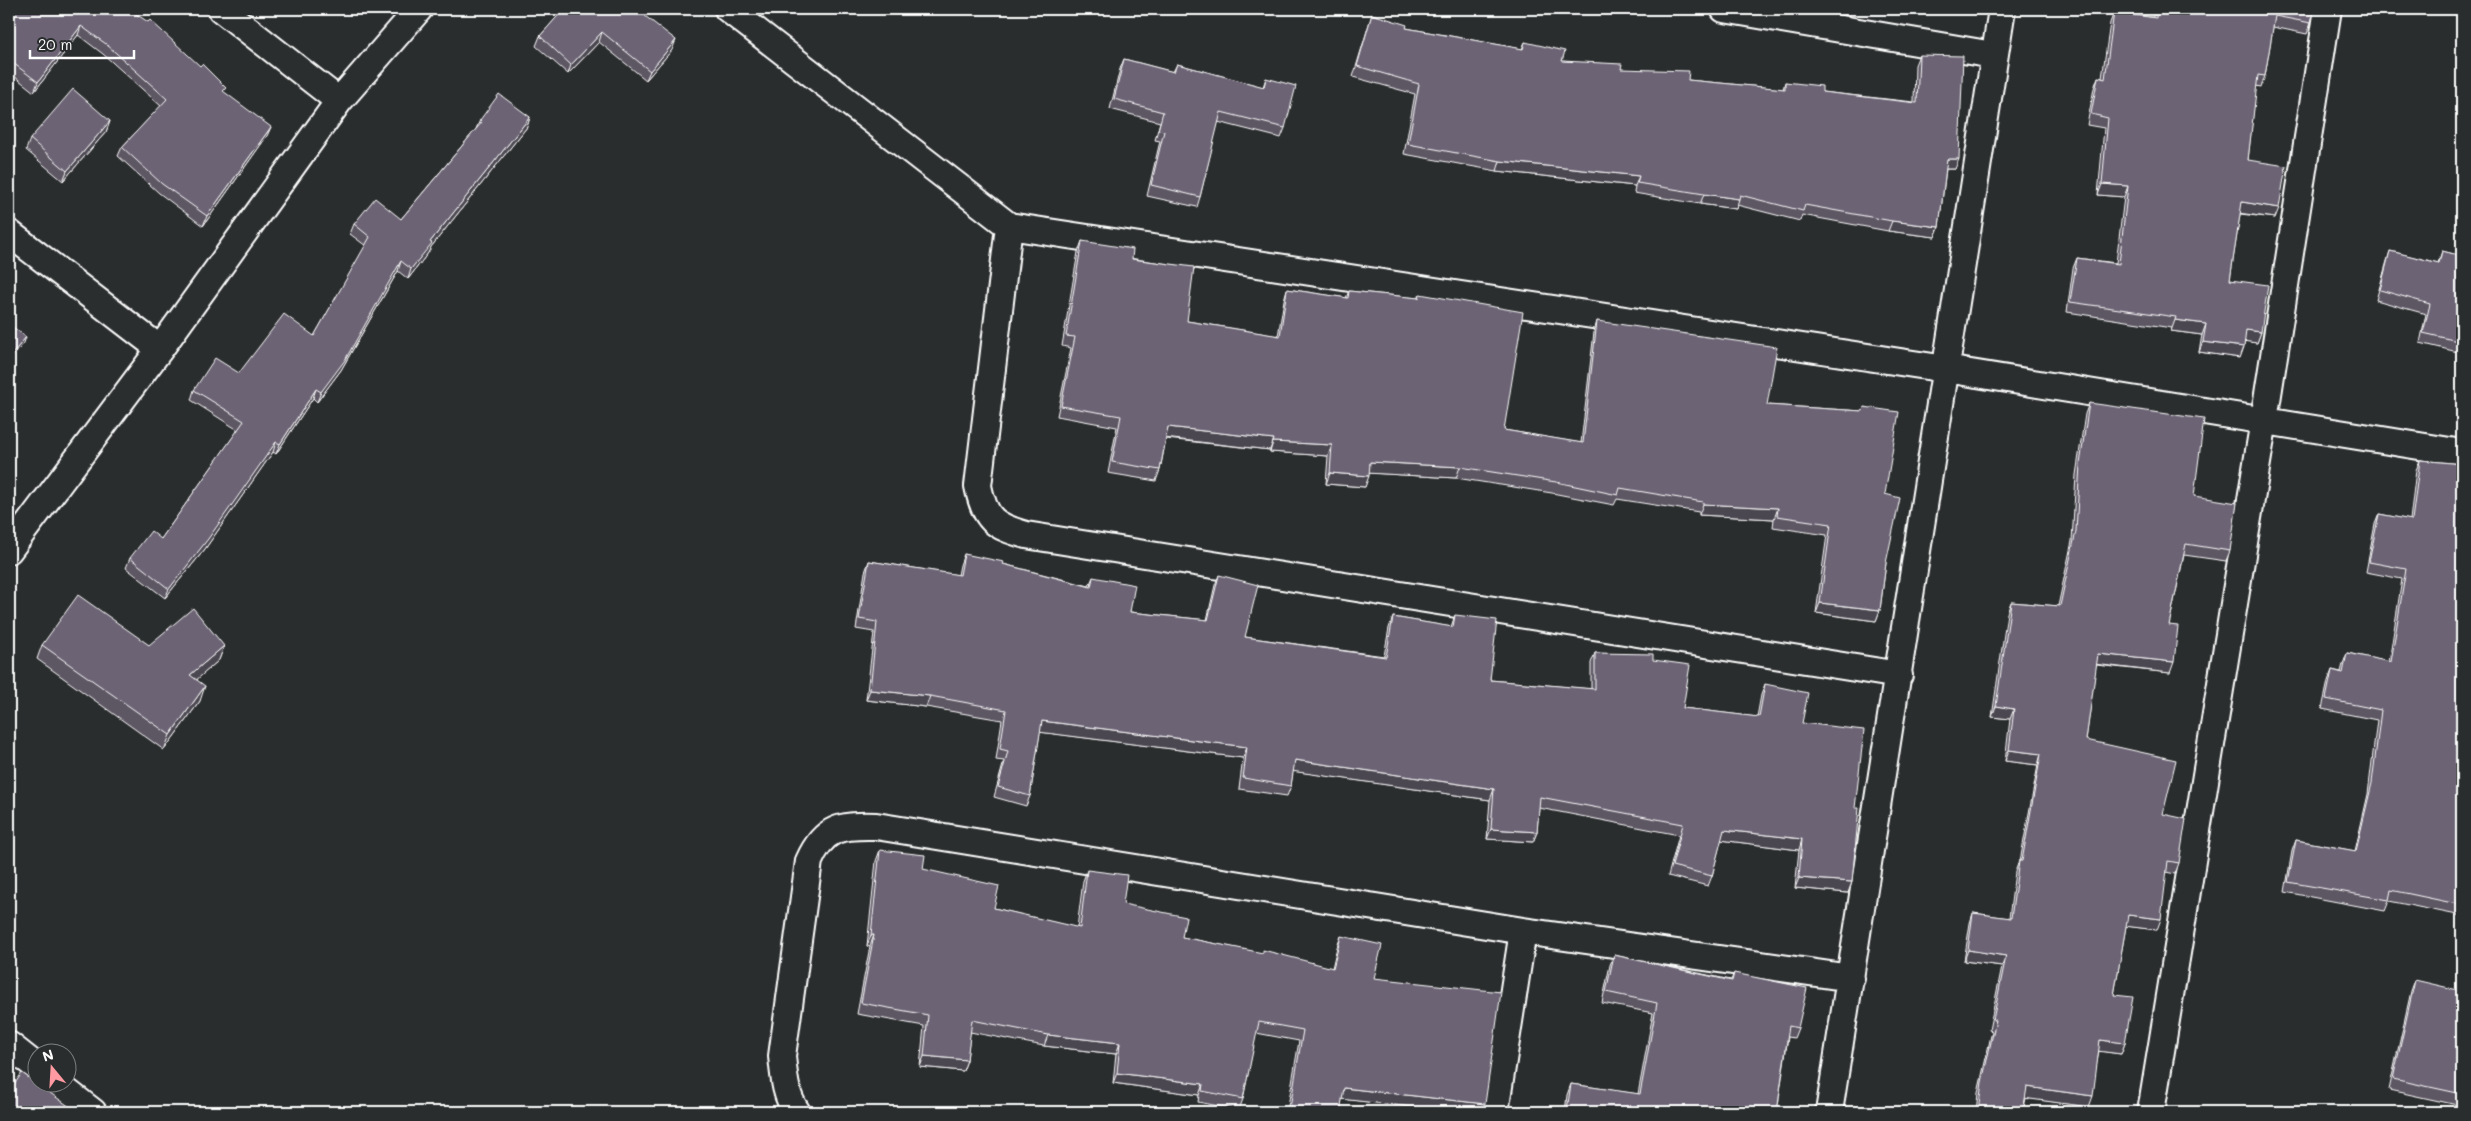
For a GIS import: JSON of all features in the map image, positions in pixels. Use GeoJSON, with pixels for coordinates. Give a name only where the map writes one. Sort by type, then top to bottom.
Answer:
{"type":"FeatureCollection","features":[{"type":"Feature","properties":{"kind":"street"},"geometry":{"type":"LineString","coordinates":[[221,9],[339,101]]}},
{"type":"Feature","properties":{"kind":"street"},"geometry":{"type":"LineString","coordinates":[[9,550],[160,349],[339,101],[419,9]]}},
{"type":"Feature","properties":{"kind":"street"},"geometry":{"type":"LineString","coordinates":[[728,9],[1009,226],[1946,369],[2462,453]]}},
{"type":"Feature","properties":{"kind":"street"},"geometry":{"type":"LineString","coordinates":[[1724,9],[1993,55]]}},
{"type":"Feature","properties":{"kind":"street"},"geometry":{"type":"LineString","coordinates":[[1829,1112],[1899,675],[1993,55],[2002,9]]}},
{"type":"Feature","properties":{"kind":"street"},"geometry":{"type":"LineString","coordinates":[[2151,1112],[2264,420],[2328,9]]}},
{"type":"Feature","properties":{"kind":"street"},"geometry":{"type":"LineString","coordinates":[[1009,226],[978,486],[982,505],[992,522],[1004,529],[1036,537],[1899,675]]}},
{"type":"Feature","properties":{"kind":"street"},"geometry":{"type":"LineString","coordinates":[[9,233],[160,349]]}},
{"type":"Feature","properties":{"kind":"street"},"geometry":{"type":"LineString","coordinates":[[797,1112],[792,1106],[784,1082],[782,1056],[809,861],[816,844],[829,832],[852,825],[876,826],[1523,931],[1851,978]]}},
{"type":"Feature","properties":{"kind":"street"},"geometry":{"type":"LineString","coordinates":[[1496,1112],[1523,931]]}},
{"type":"Feature","properties":{"kind":"street"},"geometry":{"type":"LineString","coordinates":[[9,1045],[28,1060]]}},
{"type":"Feature","properties":{"kind":"street"},"geometry":{"type":"LineString","coordinates":[[70,1094],[93,1112]]}},
{"type":"Feature","properties":{"kind":"building"},"geometry":{"type":"Polygon","coordinates":[[[9,9],[129,9],[148,22],[150,20],[200,66],[202,64],[226,88],[223,91],[271,127],[207,216],[162,184],[122,147],[167,99],[106,44],[81,26],[38,82],[9,60],[9,9]]]}},
{"type":"Feature","properties":{"kind":"building"},"geometry":{"type":"Polygon","coordinates":[[[564,9],[636,9],[676,40],[650,71],[602,32],[571,65],[540,36],[564,9]]]}},
{"type":"Feature","properties":{"kind":"building"},"geometry":{"type":"Polygon","coordinates":[[[2156,9],[2314,9],[2311,23],[2275,16],[2265,76],[2258,75],[2248,160],[2286,166],[2279,208],[2242,202],[2230,280],[2268,285],[2261,332],[2246,330],[2244,347],[2203,342],[2206,324],[2175,320],[2176,317],[2070,302],[2077,258],[2119,264],[2128,186],[2102,184],[2108,118],[2091,114],[2098,77],[2105,79],[2114,12],[2156,18],[2156,9]]]}},
{"type":"Feature","properties":{"kind":"building"},"geometry":{"type":"Polygon","coordinates":[[[1372,14],[1407,25],[1406,28],[1523,49],[1525,42],[1565,51],[1562,61],[1622,64],[1621,69],[1689,71],[1688,80],[1785,89],[1785,82],[1822,86],[1822,92],[1917,103],[1919,55],[1963,56],[1959,159],[1947,159],[1939,227],[1892,221],[1805,205],[1803,211],[1740,195],[1739,199],[1637,183],[1639,176],[1500,161],[1408,144],[1419,84],[1357,66],[1372,14]]]}},
{"type":"Feature","properties":{"kind":"building"},"geometry":{"type":"Polygon","coordinates":[[[1124,59],[1174,72],[1177,64],[1264,87],[1266,78],[1296,86],[1285,128],[1221,112],[1200,197],[1151,185],[1164,131],[1158,130],[1163,112],[1114,99],[1124,59]]]}},
{"type":"Feature","properties":{"kind":"building"},"geometry":{"type":"Polygon","coordinates":[[[73,89],[110,121],[67,171],[30,139],[73,89]]]}},
{"type":"Feature","properties":{"kind":"building"},"geometry":{"type":"Polygon","coordinates":[[[499,94],[530,117],[430,242],[432,243],[411,269],[401,261],[345,360],[321,392],[316,389],[280,444],[276,442],[208,539],[169,589],[130,558],[151,531],[161,539],[244,421],[194,390],[215,358],[239,373],[284,314],[314,336],[370,237],[354,224],[375,198],[401,219],[482,122],[480,120],[499,94]]]}},
{"type":"Feature","properties":{"kind":"building"},"geometry":{"type":"Polygon","coordinates":[[[1082,241],[1133,249],[1132,259],[1194,267],[1187,321],[1280,336],[1287,289],[1348,298],[1349,291],[1419,298],[1420,294],[1523,312],[1504,430],[1583,443],[1597,321],[1777,347],[1767,405],[1863,411],[1864,407],[1899,412],[1885,494],[1900,498],[1886,563],[1880,610],[1820,603],[1831,524],[1777,516],[1778,508],[1703,504],[1703,502],[1620,488],[1618,495],[1556,482],[1460,467],[1370,462],[1369,476],[1330,473],[1332,445],[1273,442],[1274,439],[1168,427],[1160,470],[1112,462],[1121,416],[1061,406],[1075,337],[1066,336],[1082,241]]]}},
{"type":"Feature","properties":{"kind":"building"},"geometry":{"type":"Polygon","coordinates":[[[2390,251],[2439,263],[2442,251],[2462,256],[2462,342],[2423,333],[2430,304],[2380,290],[2390,251]]]}},
{"type":"Feature","properties":{"kind":"building"},"geometry":{"type":"Polygon","coordinates":[[[9,324],[26,337],[9,358],[9,324]]]}},
{"type":"Feature","properties":{"kind":"building"},"geometry":{"type":"Polygon","coordinates":[[[2089,403],[2204,419],[2194,496],[2237,503],[2230,551],[2186,544],[2169,625],[2178,626],[2174,662],[2098,654],[2086,740],[2176,760],[2163,814],[2186,819],[2179,863],[2168,861],[2161,919],[2128,915],[2114,995],[2133,997],[2125,1043],[2100,1040],[2093,1096],[2027,1087],[2023,1112],[1978,1112],[2006,956],[1968,950],[1973,913],[2011,918],[2019,861],[2022,861],[2041,754],[2009,750],[2014,709],[1996,706],[2011,602],[2060,606],[2076,531],[2080,464],[2089,403]]]}},
{"type":"Feature","properties":{"kind":"building"},"geometry":{"type":"Polygon","coordinates":[[[2420,460],[2462,464],[2462,905],[2391,890],[2389,900],[2288,882],[2296,840],[2356,851],[2372,783],[2381,710],[2326,699],[2332,670],[2343,673],[2347,653],[2391,662],[2406,569],[2369,562],[2379,514],[2412,520],[2420,460]]]}},
{"type":"Feature","properties":{"kind":"building"},"geometry":{"type":"Polygon","coordinates":[[[964,554],[1004,562],[1003,564],[1091,587],[1093,577],[1135,585],[1130,612],[1208,620],[1219,575],[1258,585],[1245,637],[1386,657],[1393,617],[1453,627],[1455,615],[1497,620],[1490,680],[1595,689],[1595,653],[1653,654],[1653,660],[1690,665],[1683,708],[1759,717],[1765,684],[1808,693],[1802,723],[1864,730],[1855,808],[1859,808],[1852,882],[1799,878],[1802,839],[1724,830],[1712,876],[1672,866],[1683,824],[1540,797],[1537,832],[1491,829],[1494,789],[1295,760],[1291,786],[1243,778],[1247,747],[1042,721],[1030,796],[998,787],[1008,751],[1000,749],[1006,710],[930,696],[870,690],[877,622],[859,619],[869,561],[960,575],[964,554]]]}},
{"type":"Feature","properties":{"kind":"building"},"geometry":{"type":"Polygon","coordinates":[[[78,595],[149,645],[193,608],[224,646],[190,675],[205,686],[170,735],[42,645],[78,595]]]}},
{"type":"Feature","properties":{"kind":"building"},"geometry":{"type":"Polygon","coordinates":[[[880,850],[925,855],[923,869],[999,886],[994,908],[1080,928],[1087,870],[1127,875],[1123,904],[1186,917],[1182,937],[1263,953],[1263,950],[1333,968],[1341,936],[1382,945],[1374,978],[1501,992],[1485,1104],[1344,1088],[1340,1112],[1299,1112],[1300,1110],[1290,1108],[1303,1030],[1259,1022],[1243,1099],[1202,1091],[1203,1084],[1117,1073],[1120,1043],[1048,1035],[972,1020],[967,1060],[924,1056],[928,1015],[861,1003],[874,935],[871,935],[880,850]]]}},
{"type":"Feature","properties":{"kind":"building"},"geometry":{"type":"Polygon","coordinates":[[[1614,955],[1732,981],[1734,973],[1807,988],[1798,1028],[1789,1026],[1777,1112],[1582,1112],[1567,1110],[1571,1084],[1640,1094],[1657,1003],[1606,992],[1614,955]]]}},
{"type":"Feature","properties":{"kind":"building"},"geometry":{"type":"Polygon","coordinates":[[[2415,980],[2462,991],[2462,1023],[2456,1051],[2462,1052],[2462,1094],[2393,1079],[2415,980]]]}},
{"type":"Feature","properties":{"kind":"building"},"geometry":{"type":"Polygon","coordinates":[[[22,1073],[28,1077],[28,1094],[52,1094],[77,1112],[9,1112],[9,1092],[22,1073]]]}}]}
